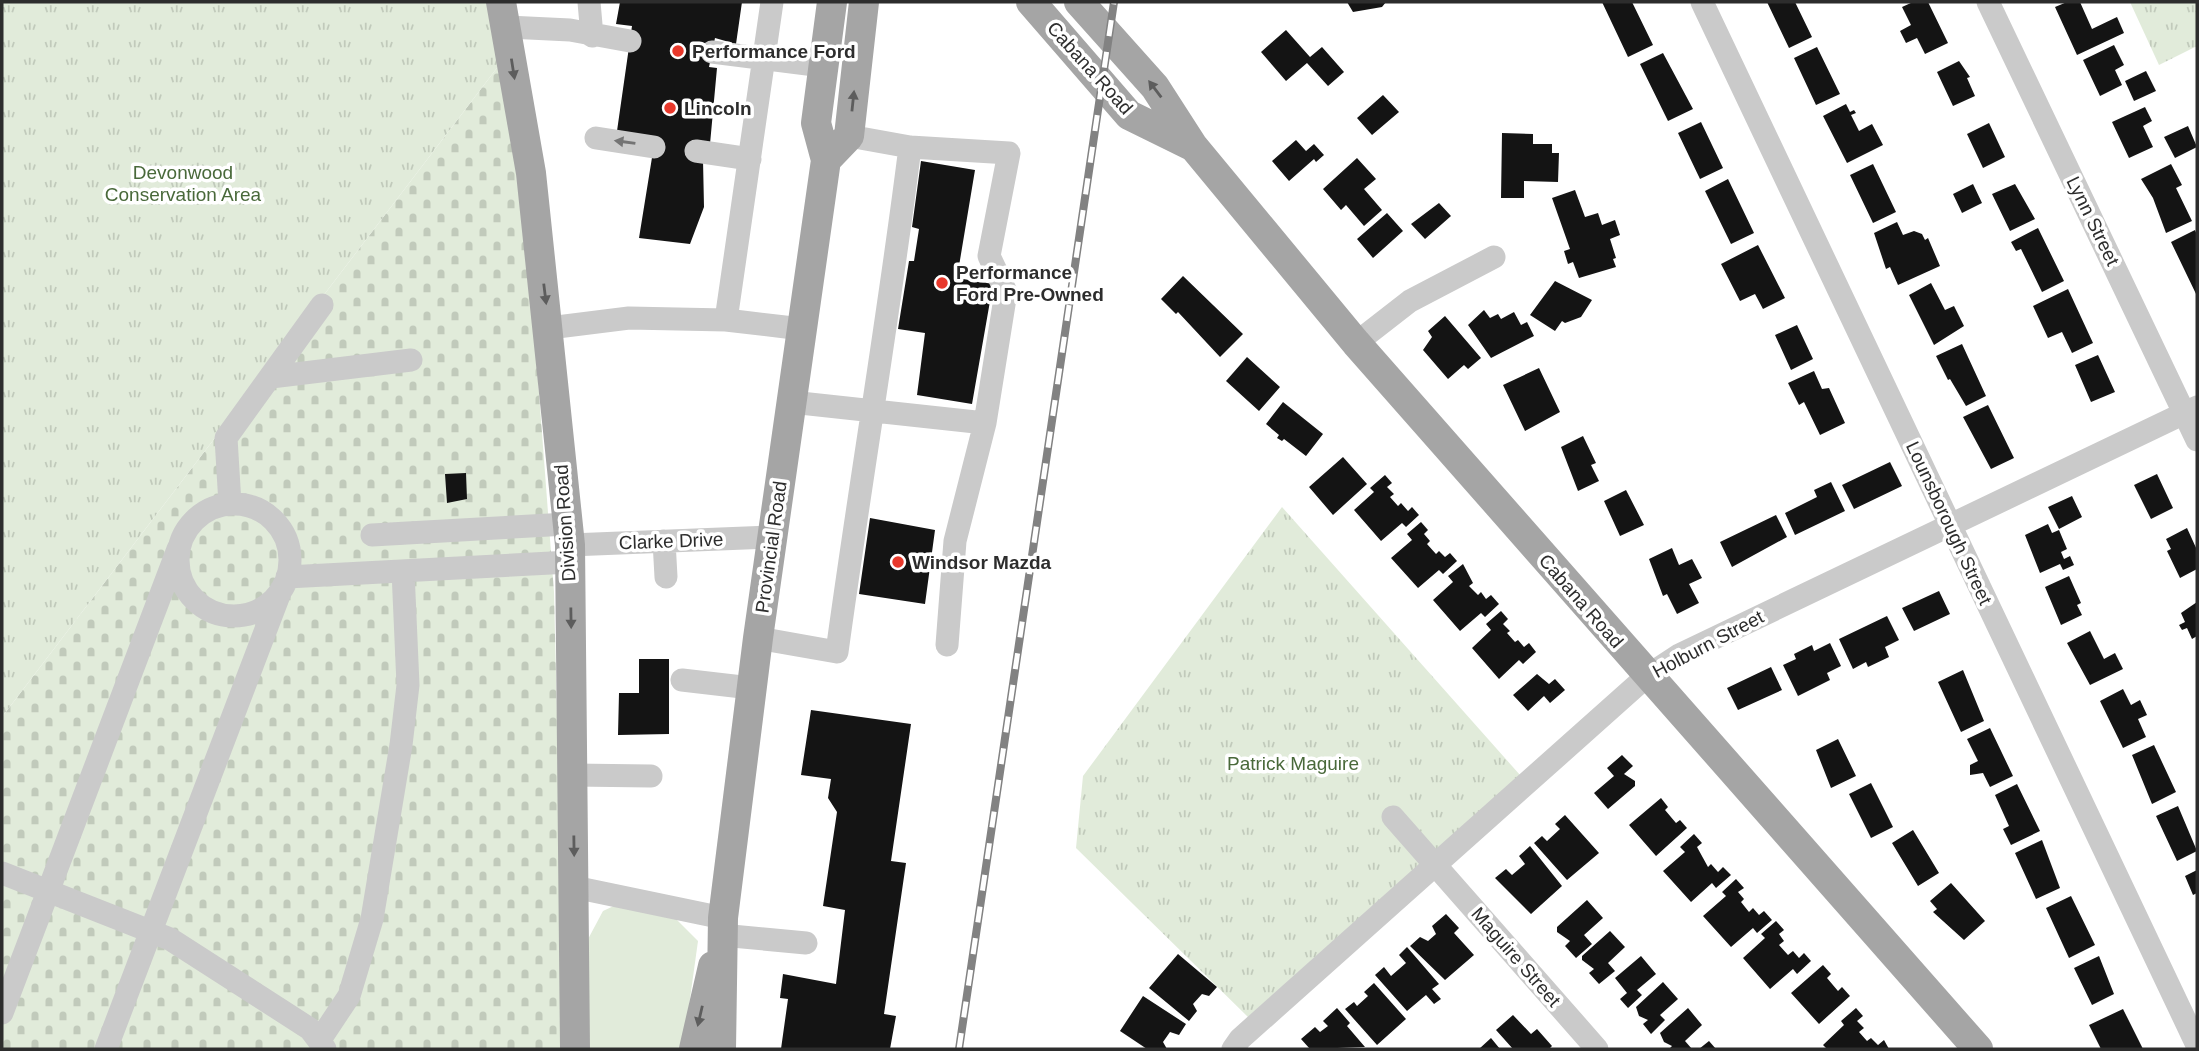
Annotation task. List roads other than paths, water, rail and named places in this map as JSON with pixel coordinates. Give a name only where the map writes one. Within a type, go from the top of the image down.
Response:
[{"type":"main road","name":"Provincial Road","points":[[694,1049],[722,927],[751,688],[826,160],[816,123],[832,2]]},
{"type":"main road","points":[[826,160],[849,136],[864,2]]},
{"type":"main road","name":"Cabana Road","points":[[1031,2],[1129,115],[1193,146]]},
{"type":"main road","name":"Cabana Road","points":[[1079,2],[1155,87],[1193,146],[1356,343],[1978,1049]]},
{"type":"main road","name":"Division Road","points":[[504,15],[531,173],[549,328],[569,544],[575,1049]]},
{"type":"main road","name":"Provincial Road","points":[[722,927],[722,1049]]},
{"type":"street","points":[[589,2],[592,36]]},
{"type":"street","points":[[726,320],[772,2]]},
{"type":"street","name":"Lounsborough Street","points":[[1702,2],[2197,1045]]},
{"type":"street","name":"Lynn Street","points":[[1988,2],[2191,410],[2197,440]]},
{"type":"street","points":[[504,15],[592,36],[630,41]]},
{"type":"street","points":[[712,52],[823,66]]},
{"type":"street","points":[[849,136],[910,146],[1009,153],[989,256],[1006,292],[985,423],[956,541],[947,645]]},
{"type":"street","points":[[596,138],[654,146]]},
{"type":"street","points":[[758,638],[837,652],[870,410],[886,340],[910,146]]},
{"type":"street","points":[[696,151],[750,159]]},
{"type":"street","points":[[1356,343],[1410,302],[1494,257]]},
{"type":"street","points":[[230,504],[226,438],[323,305]]},
{"type":"street","points":[[549,328],[629,318],[726,320],[802,329]]},
{"type":"street","points":[[271,377],[411,360]]},
{"type":"street","points":[[791,402],[985,423]]},
{"type":"street","name":"Holburn Street","points":[[1233,1049],[1240,1039],[1647,676],[1679,654],[2191,410]]},
{"type":"street","points":[[2,1013],[185,532],[196,518],[212,508],[230,504],[257,510],[280,527],[288,544],[290,563],[106,1049]]},
{"type":"street","points":[[372,535],[569,544]]},
{"type":"street","name":"Clarke Drive","points":[[569,544],[772,537]]},
{"type":"street","points":[[664,541],[666,578]]},
{"type":"street","points":[[178,549],[177,567],[183,585],[193,600],[208,611],[225,616],[244,616],[262,610],[284,583],[403,571],[569,544]]},
{"type":"street","points":[[2,873],[170,939],[310,1029],[322,1045],[349,996],[372,919],[408,685],[403,571]]},
{"type":"street","points":[[682,680],[751,688]]},
{"type":"street","points":[[573,775],[652,776]]},
{"type":"street","name":"Maguire Street","points":[[1393,817],[1597,1049]]},
{"type":"street","points":[[574,887],[722,927],[806,943]]},
{"type":"railway","points":[[959,1049],[1114,2]]},
{"type":"place","name":"Performance Ford","points":[[678,51]]},
{"type":"place","name":"Lincoln","points":[[670,108]]},
{"type":"place","name":"Performance Ford Pre-Owned","points":[[942,283]]},
{"type":"place","name":"Windsor Mazda","points":[[898,562]]},
{"type":"park label","name":"Devonwood Conservation Area","points":[[183,183]]},
{"type":"park label","name":"Patrick Maguire","points":[[1293,763]]}]
